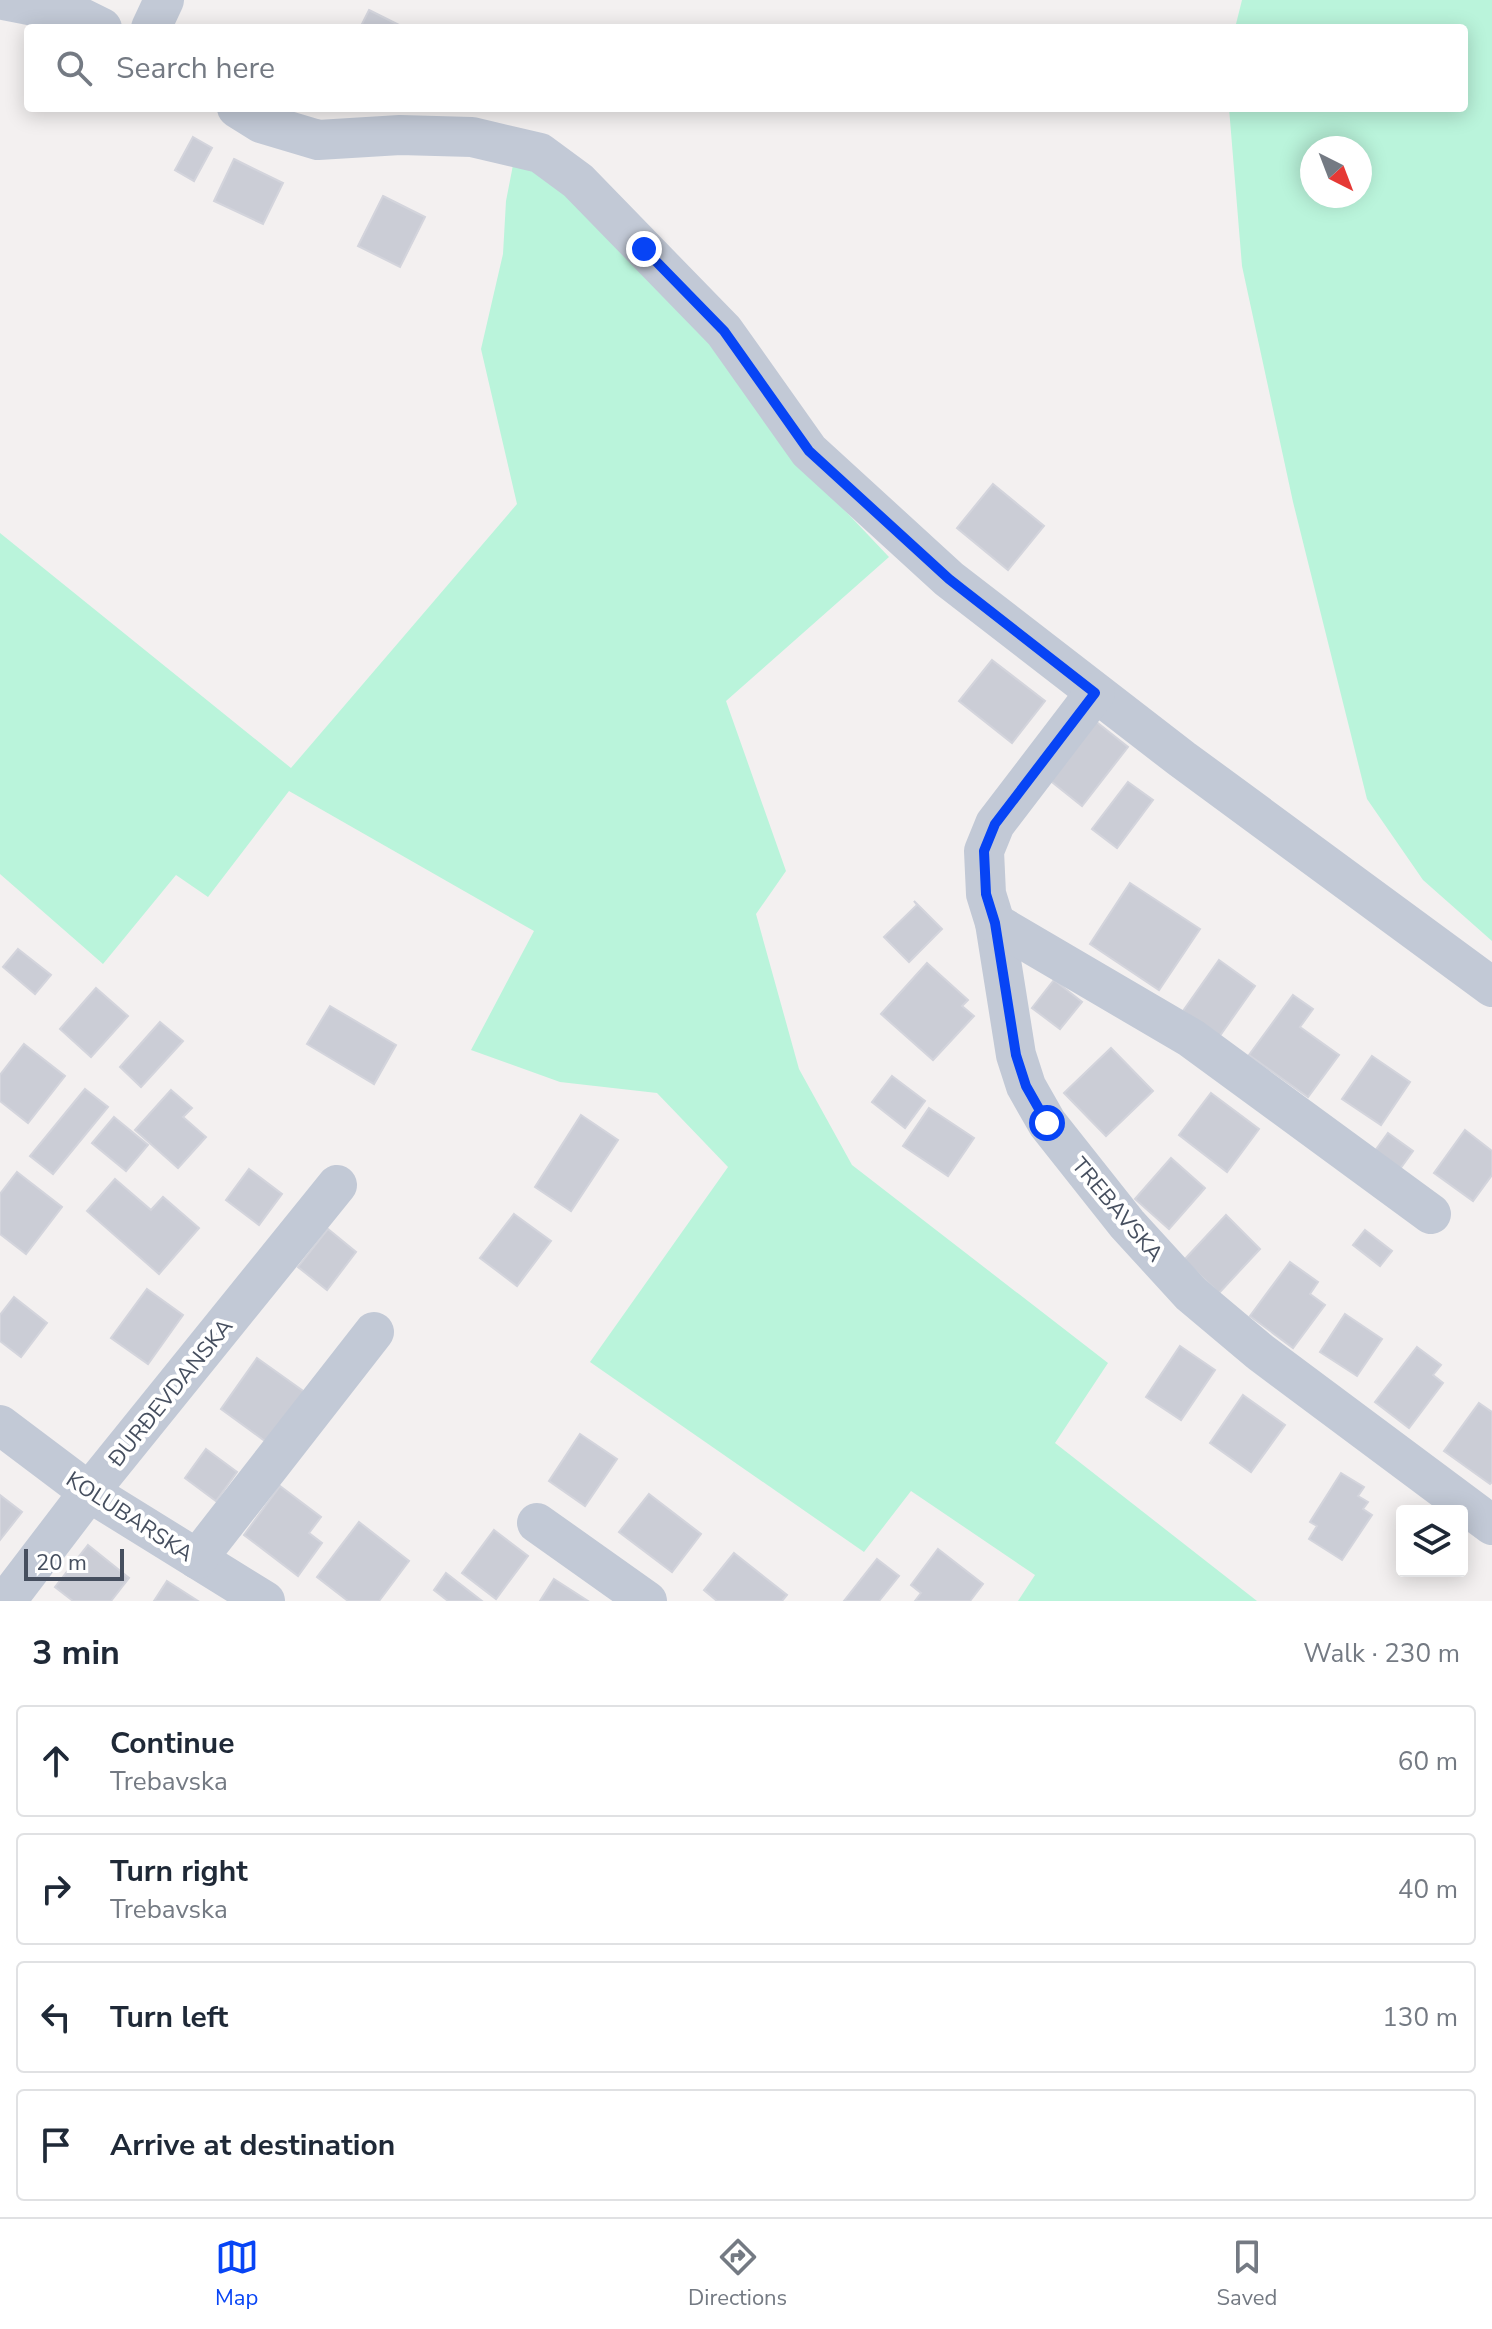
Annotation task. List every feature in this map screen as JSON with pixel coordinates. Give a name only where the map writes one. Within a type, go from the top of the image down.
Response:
[{"type":"street","points":[[3,0],[74,14],[94,24]]},
{"type":"street","points":[[153,24],[164,0]]},
{"type":"street","points":[[243,112],[261,123],[318,140],[400,135],[472,137],[540,153],[578,181],[724,331],[809,451],[949,579],[1095,693],[1492,987]]},
{"type":"street","name":"TREBAVSKA","points":[[1095,693],[995,824],[984,851],[986,894],[995,923],[1016,1055],[1026,1086],[1047,1123],[1127,1224],[1191,1294],[1260,1352],[1492,1525]]},
{"type":"street","points":[[995,923],[1191,1038],[1431,1214]]},
{"type":"street","name":"ĐURĐEVDANSKA","points":[[6,1601],[89,1492],[337,1185]]},
{"type":"street","points":[[197,1559],[374,1332]]},
{"type":"street","name":"KOLUBARSKA","points":[[0,1425],[89,1492],[265,1601]]},
{"type":"street","points":[[537,1523],[647,1601]]},
{"type":"green space","points":[[1242,0],[1492,0],[1492,941],[1423,880],[1367,799],[1293,502],[1242,266],[1229,112],[1468,112],[1468,24],[1236,24]]},
{"type":"green space","points":[[513,165],[536,172],[569,196],[711,338],[798,461],[889,557],[726,701],[786,871],[756,914],[799,1069],[852,1165],[1108,1363],[1055,1443],[1257,1601],[1018,1601],[1035,1575],[911,1491],[864,1552],[590,1362],[728,1167],[657,1093],[560,1082],[471,1050],[534,931],[289,791],[208,897],[176,875],[103,964],[0,874],[0,533],[291,768],[517,504],[481,349],[503,254],[506,201]]},
{"type":"building","points":[[369,10],[397,24],[362,24]]},
{"type":"building","points":[[193,137],[212,148],[194,181],[175,170]]},
{"type":"building","points":[[234,159],[283,183],[263,224],[214,201]]},
{"type":"building","points":[[383,196],[425,217],[400,267],[358,246]]},
{"type":"building","points":[[993,484],[1044,526],[1008,570],[957,528]]},
{"type":"building","points":[[992,660],[1045,701],[1012,743],[959,701]]},
{"type":"building","points":[[1094,720],[1128,747],[1082,806],[1047,778]]},
{"type":"building","points":[[1128,782],[1153,800],[1117,848],[1092,829]]},
{"type":"building","points":[[1130,883],[1200,929],[1159,990],[1090,944]]},
{"type":"building","points":[[914,901],[942,929],[909,962],[884,937],[917,905]]},
{"type":"building","points":[[18,949],[51,975],[35,994],[3,967]]},
{"type":"building","points":[[1219,960],[1255,986],[1219,1037],[1183,1011]]},
{"type":"building","points":[[927,963],[968,1000],[962,1006],[974,1016],[933,1060],[881,1014]]},
{"type":"building","points":[[1054,980],[1082,1002],[1060,1029],[1032,1008]]},
{"type":"building","points":[[96,988],[128,1016],[91,1057],[60,1029]]},
{"type":"building","points":[[1293,995],[1313,1009],[1300,1027],[1339,1055],[1308,1097],[1249,1055]]},
{"type":"building","points":[[330,1006],[396,1045],[374,1084],[307,1044]]},
{"type":"building","points":[[160,1022],[183,1041],[141,1087],[120,1067]]},
{"type":"building","points":[[24,1044],[65,1076],[28,1123],[0,1101],[0,1075]]},
{"type":"building","points":[[1111,1048],[1153,1091],[1106,1136],[1064,1093]]},
{"type":"building","points":[[1372,1056],[1410,1082],[1381,1125],[1342,1099]]},
{"type":"building","points":[[892,1076],[925,1101],[905,1128],[872,1102]]},
{"type":"building","points":[[85,1089],[108,1107],[53,1174],[30,1156]]},
{"type":"building","points":[[171,1090],[192,1108],[183,1117],[206,1137],[178,1168],[135,1130]]},
{"type":"building","points":[[1211,1093],[1259,1129],[1227,1172],[1179,1135]]},
{"type":"building","points":[[929,1108],[974,1138],[948,1176],[903,1146]]},
{"type":"building","points":[[581,1115],[618,1140],[571,1211],[535,1187]]},
{"type":"building","points":[[114,1117],[148,1145],[126,1171],[92,1143]]},
{"type":"building","points":[[1465,1130],[1492,1151],[1492,1175],[1473,1201],[1434,1173]]},
{"type":"building","points":[[1388,1133],[1413,1151],[1397,1173],[1372,1155]]},
{"type":"building","points":[[1171,1158],[1205,1188],[1169,1229],[1135,1199]]},
{"type":"building","points":[[249,1169],[282,1194],[259,1225],[226,1200]]},
{"type":"building","points":[[17,1172],[62,1207],[26,1254],[0,1234],[0,1194]]},
{"type":"building","points":[[115,1179],[151,1210],[163,1197],[199,1228],[159,1274],[87,1211]]},
{"type":"building","points":[[514,1214],[551,1241],[517,1286],[480,1258]]},
{"type":"building","points":[[1226,1215],[1260,1249],[1219,1293],[1184,1260]]},
{"type":"building","points":[[328,1229],[356,1252],[327,1290],[298,1267]]},
{"type":"building","points":[[1365,1230],[1392,1251],[1380,1266],[1353,1245]]},
{"type":"building","points":[[1290,1262],[1318,1282],[1310,1294],[1325,1305],[1293,1348],[1250,1316]]},
{"type":"building","points":[[147,1289],[183,1315],[148,1364],[111,1338]]},
{"type":"building","points":[[14,1297],[47,1323],[21,1357],[0,1341],[0,1315]]},
{"type":"building","points":[[1345,1314],[1382,1339],[1357,1376],[1320,1352]]},
{"type":"building","points":[[1180,1346],[1215,1370],[1181,1420],[1146,1397]]},
{"type":"building","points":[[1417,1347],[1441,1365],[1433,1375],[1443,1383],[1409,1428],[1375,1402]]},
{"type":"building","points":[[257,1358],[306,1393],[269,1444],[221,1409]]},
{"type":"building","points":[[1243,1395],[1285,1425],[1251,1472],[1210,1443]]},
{"type":"building","points":[[1479,1403],[1492,1412],[1490,1484],[1444,1451]]},
{"type":"building","points":[[580,1434],[617,1459],[585,1506],[549,1481]]},
{"type":"building","points":[[206,1449],[237,1472],[216,1501],[185,1478]]},
{"type":"building","points":[[1341,1473],[1364,1487],[1358,1496],[1368,1502],[1363,1509],[1372,1515],[1342,1560],[1309,1539],[1317,1526],[1310,1522]]},
{"type":"building","points":[[280,1486],[321,1517],[309,1533],[322,1543],[298,1576],[244,1535]]},
{"type":"building","points":[[649,1494],[701,1534],[672,1572],[619,1532]]},
{"type":"building","points":[[0,1495],[22,1512],[0,1540]]},
{"type":"building","points":[[359,1522],[409,1561],[379,1601],[348,1601],[317,1577]]},
{"type":"building","points":[[494,1530],[528,1556],[496,1599],[462,1573]]},
{"type":"building","points":[[88,1545],[129,1578],[111,1601],[73,1601],[55,1587]]},
{"type":"building","points":[[938,1549],[983,1584],[970,1601],[915,1601],[921,1593],[911,1585]]},
{"type":"building","points":[[734,1553],[787,1595],[782,1601],[717,1601],[704,1590]]},
{"type":"building","points":[[877,1559],[899,1576],[879,1601],[844,1601]]},
{"type":"building","points":[[446,1573],[482,1601],[448,1601],[434,1590]]},
{"type":"building","points":[[554,1579],[588,1601],[540,1601]]},
{"type":"building","points":[[167,1581],[198,1601],[154,1601]]},
{"type":"route","points":[[644,249],[724,331],[809,451],[949,579],[1095,693],[995,824],[984,851],[986,894],[995,923],[1016,1055],[1026,1086],[1047,1123]]}]
